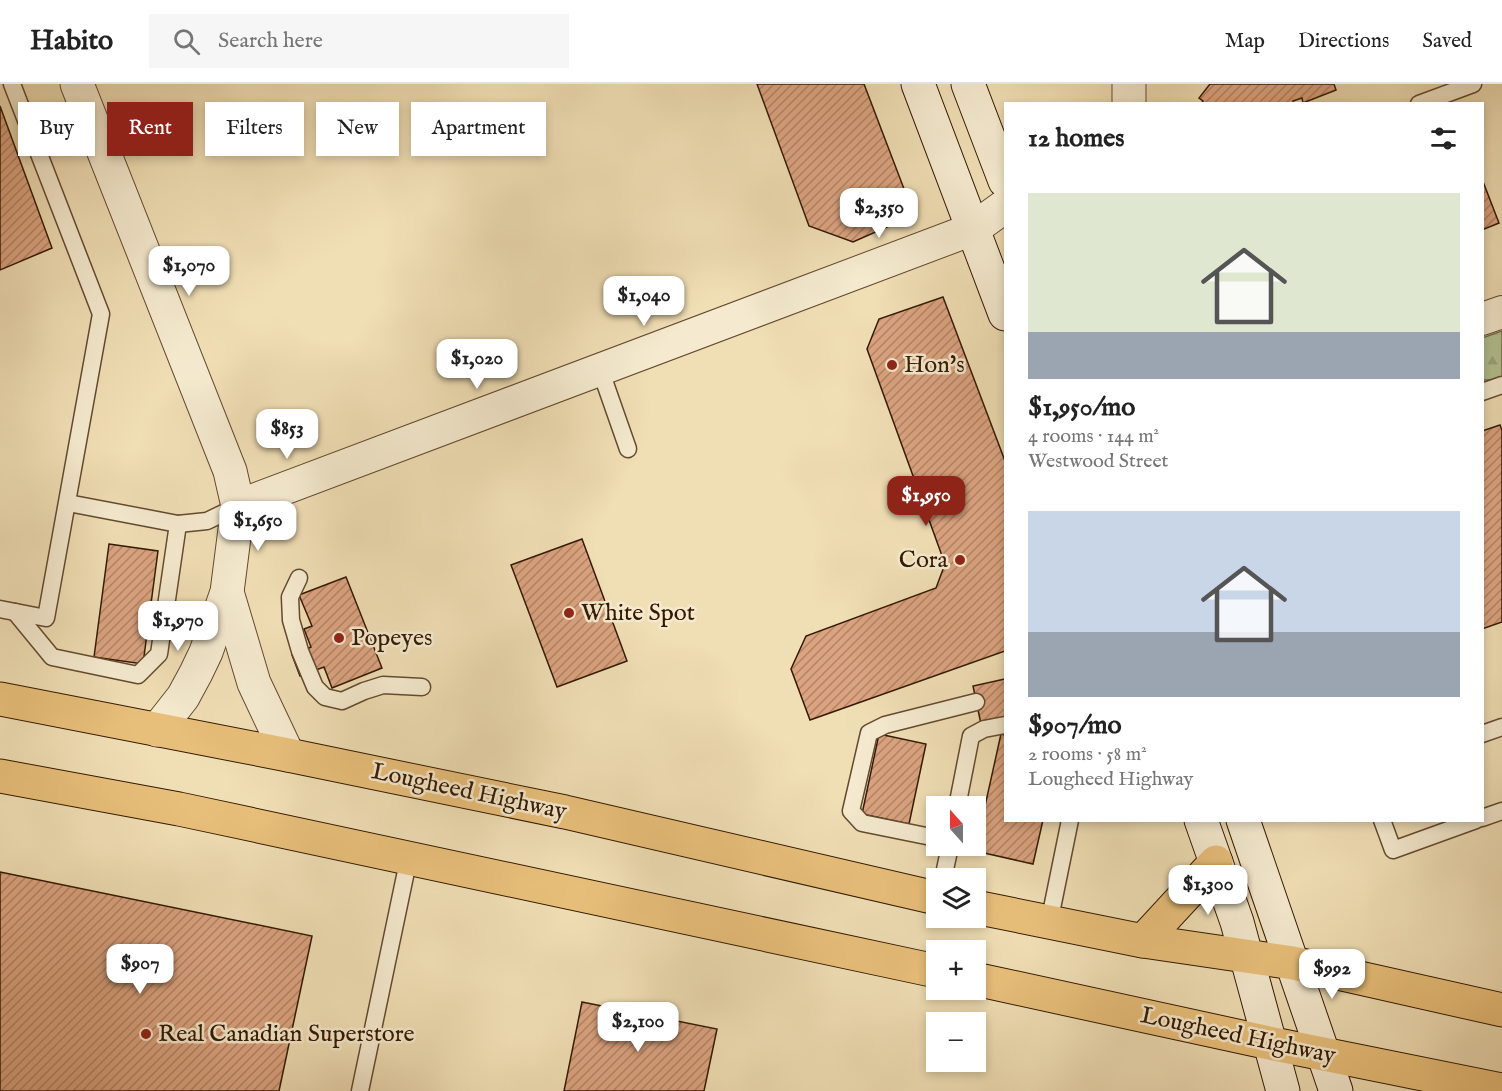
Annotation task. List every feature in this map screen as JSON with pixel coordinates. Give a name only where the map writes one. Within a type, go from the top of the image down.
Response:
[{"type":"main road","name":"Lougheed Highway","points":[[0,699],[288,754],[565,812],[926,896]]},
{"type":"main road","points":[[0,776],[178,809],[409,857],[926,969]]},
{"type":"main road","points":[[1143,941],[1216,862]]},
{"type":"main road","points":[[986,909],[1143,941],[1293,963],[1502,1010]]},
{"type":"main road","name":"Lougheed Highway","points":[[986,981],[1269,1043],[1502,1090]]},
{"type":"street","points":[[77,84],[230,471],[238,506],[227,592],[206,652],[183,697],[157,730]]},
{"type":"street","points":[[918,84],[1004,311]]},
{"type":"street","points":[[968,84],[1004,178]]},
{"type":"street","points":[[1129,84],[1130,102]]},
{"type":"street","points":[[973,230],[1004,207]]},
{"type":"street","points":[[238,506],[973,230],[1004,227]]},
{"type":"street","points":[[1484,318],[1502,312]]},
{"type":"street","points":[[227,592],[254,683],[288,754]]},
{"type":"street","points":[[1202,822],[1246,956],[1283,1091]]},
{"type":"street","points":[[1244,822],[1336,1091]]},
{"type":"lane","points":[[7,610],[46,618],[101,314],[12,84]]},
{"type":"lane","points":[[1424,102],[1473,84]]},
{"type":"lane","points":[[600,369],[628,449]]},
{"type":"lane","points":[[1484,391],[1502,385]]},
{"type":"lane","points":[[68,503],[178,524],[207,520],[238,506]]},
{"type":"lane","points":[[7,610],[51,657],[138,675],[159,654],[178,524]]},
{"type":"lane","points":[[298,578],[290,597],[291,620],[300,651],[315,687],[325,697],[342,701],[383,685],[422,687]]},
{"type":"lane","points":[[926,836],[862,823],[851,811],[869,733],[885,725],[976,702]]},
{"type":"lane","points":[[959,796],[971,736],[984,729],[1004,725]]},
{"type":"lane","points":[[1484,733],[1502,727]]},
{"type":"lane","points":[[1484,817],[1502,811]]},
{"type":"lane","points":[[1049,923],[1070,822]]},
{"type":"lane","points":[[1383,822],[1393,850],[1470,822]]},
{"type":"lane","points":[[360,1091],[409,857]]},
{"type":"green space","points":[[1502,331],[1502,380],[1484,380],[1484,337]]},
{"type":"building","points":[[757,84],[864,84],[914,215],[853,242],[809,226]]},
{"type":"building","points":[[1210,84],[1334,84],[1336,90],[1306,102],[1303,102],[1302,98],[1293,102],[1202,102],[1199,98]]},
{"type":"building","points":[[0,106],[52,248],[0,270]]},
{"type":"building","points":[[1484,184],[1499,223],[1484,229]]},
{"type":"building","points":[[943,297],[1004,458],[1004,651],[810,720],[791,669],[806,636],[936,588],[945,564],[867,349],[879,319]]},
{"type":"building","points":[[1500,425],[1502,430],[1502,622],[1484,628],[1484,430]]},
{"type":"building","name":"White Spot","points":[[582,539],[627,661],[557,687],[511,565]]},
{"type":"building","points":[[109,544],[158,551],[143,664],[94,657]]},
{"type":"building","name":"Popeyes","points":[[346,577],[382,668],[332,688],[324,667],[300,676],[292,655],[311,647],[304,629],[312,626],[299,595]]},
{"type":"building","points":[[1004,679],[1004,719],[981,724],[973,686]]},
{"type":"building","points":[[879,734],[926,744],[909,824],[862,814]]},
{"type":"building","points":[[1001,734],[1004,735],[1004,822],[1043,822],[1033,864],[986,853],[986,802]]},
{"type":"building","name":"Real Canadian Superstore","points":[[0,872],[312,936],[279,1091],[0,1091]]},
{"type":"building","points":[[582,1002],[717,1029],[704,1091],[564,1091]]},
{"type":"place","name":"Hon's","points":[[892,365]]},
{"type":"place","name":"Cora","points":[[960,560]]},
{"type":"place","name":"White Spot","points":[[569,613]]},
{"type":"place","name":"Popeyes","points":[[339,638]]},
{"type":"place","name":"Real Canadian Superstore","points":[[146,1034]]}]
